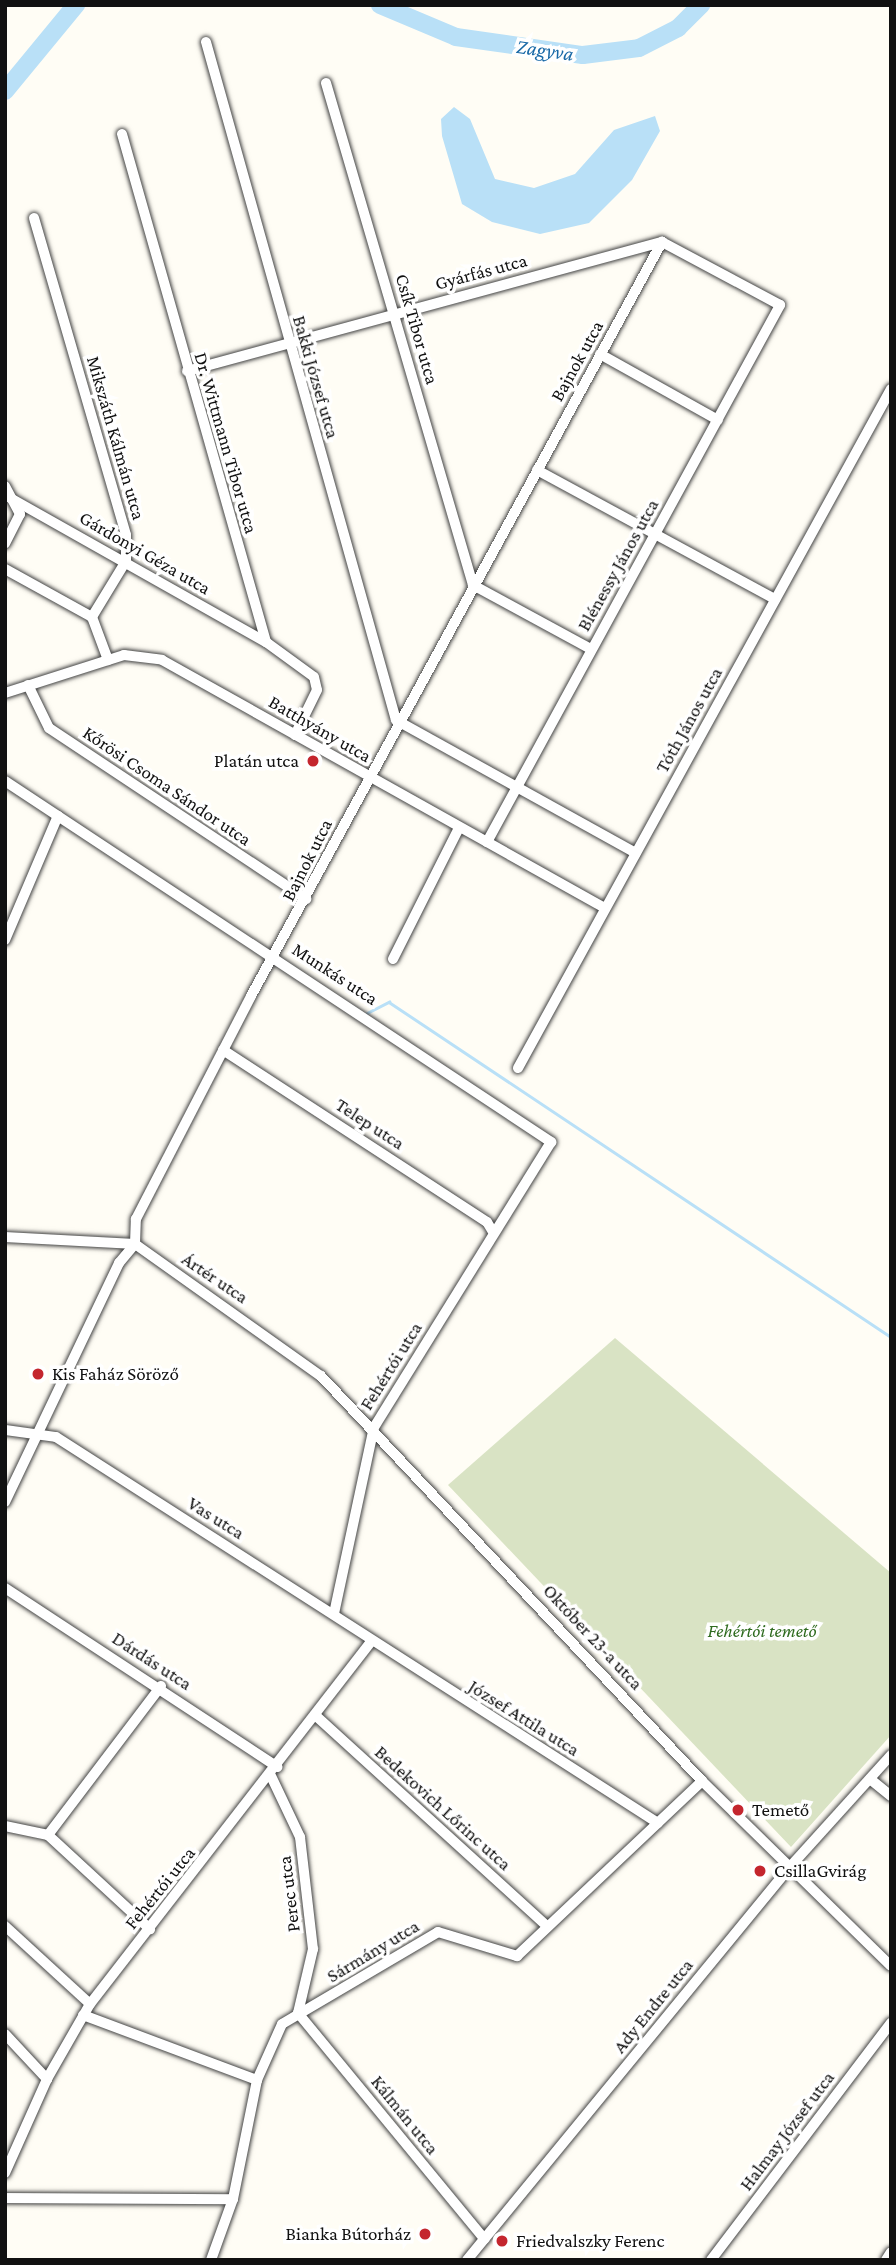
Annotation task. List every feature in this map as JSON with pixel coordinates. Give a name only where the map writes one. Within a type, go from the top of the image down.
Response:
[{"type":"street","name":"Bakki József utca","points":[[206,42],[288,343],[396,720]]},
{"type":"street","name":"Csík Tibor utca","points":[[326,83],[473,585]]},
{"type":"street","name":"Dr. Wittmann Tibor utca","points":[[122,134],[266,642]]},
{"type":"street","name":"Mikszáth Kálmán utca","points":[[34,218],[126,535],[126,561]]},
{"type":"street","name":"Gyárfás utca","points":[[187,371],[662,242]]},
{"type":"street","name":"Blénessy János utca","points":[[486,842],[780,305],[662,242]]},
{"type":"street","name":"Bajnok utca","points":[[5,1502],[119,1263],[135,1244],[136,1219],[223,1050],[306,900],[396,720],[662,242]]},
{"type":"street","points":[[600,354],[718,420]]},
{"type":"street","name":"Tóth János utca","points":[[518,1068],[603,907],[636,853],[891,390]]},
{"type":"street","points":[[537,470],[775,599]]},
{"type":"street","points":[[5,485],[20,514],[5,543]]},
{"type":"street","name":"Gárdonyi Géza utca","points":[[9,497],[266,642]]},
{"type":"street","points":[[92,617],[126,561]]},
{"type":"street","points":[[5,569],[92,617],[108,660]]},
{"type":"street","points":[[473,585],[591,649]]},
{"type":"street","points":[[266,642],[314,677],[317,690],[295,735]]},
{"type":"street","name":"Batthyány utca","points":[[5,693],[108,660],[143,654],[162,660],[603,907]]},
{"type":"street","name":"Kőrösi Csoma Sándor utca","points":[[28,685],[48,729],[306,900]]},
{"type":"street","points":[[396,720],[636,853]]},
{"type":"street","name":"Munkás utca","points":[[5,781],[547,1135],[551,1151],[493,1232]]},
{"type":"street","points":[[5,940],[58,816]]},
{"type":"street","points":[[393,959],[459,828]]},
{"type":"street","name":"Telep utca","points":[[223,1050],[493,1232]]},
{"type":"street","name":"Fehértói utca","points":[[334,1614],[374,1427],[493,1232]]},
{"type":"street","points":[[5,1237],[135,1244]]},
{"type":"street","name":"Ártér utca","points":[[135,1244],[321,1376],[374,1427]]},
{"type":"street","name":"Október 23-a utca","points":[[374,1427],[702,1781],[891,1966]]},
{"type":"street","name":"Vas utca","points":[[5,1430],[56,1437],[334,1614],[371,1642]]},
{"type":"street","name":"Dárdás utca","points":[[5,1588],[161,1686],[275,1771]]},
{"type":"street","name":"Fehértói utca","points":[[6,2166],[47,2079],[90,2004],[275,1771],[371,1642]]},
{"type":"street","name":"József Attila utca","points":[[371,1642],[658,1823]]},
{"type":"street","points":[[48,1835],[161,1686]]},
{"type":"street","name":"Bedekovich Lőrinc utca","points":[[315,1715],[547,1926]]},
{"type":"street","name":"Ady Endre utca","points":[[467,2260],[789,1867],[891,1755]]},
{"type":"street","name":"Perec utca","points":[[275,1771],[300,1837],[311,1924],[311,1976],[298,2013]]},
{"type":"street","points":[[870,1779],[891,1796]]},
{"type":"street","name":"Sármány utca","points":[[211,2260],[233,2199],[257,2080],[282,2024],[438,1931],[452,1931],[505,1957],[517,1955],[702,1781]]},
{"type":"street","points":[[5,1826],[48,1835],[150,1929]]},
{"type":"street","points":[[5,1926],[90,2004]]},
{"type":"street","name":"Kálmán utca","points":[[298,2013],[484,2239]]},
{"type":"street","points":[[83,2015],[257,2080]]},
{"type":"street","name":"Halmay József utca","points":[[711,2260],[891,2023]]},
{"type":"street","points":[[5,2034],[47,2079]]},
{"type":"street","points":[[5,2198],[233,2199]]},
{"type":"street","points":[[887,2260],[891,2252]]},
{"type":"green space","name":"Fehértói temető","points":[[615,1338],[891,1573],[891,1735],[791,1847],[448,1485]]},
{"type":"water","points":[[454,107],[470,119],[495,179],[534,188],[575,174],[614,130],[655,116],[660,131],[632,180],[589,223],[540,234],[492,222],[462,204],[442,136],[441,119]]},
{"type":"waterway","name":"Zagyva","points":[[5,91],[76,5]]},
{"type":"waterway","name":"Zagyva","points":[[380,5],[456,37],[583,55],[639,48],[678,28],[701,5]]},
{"type":"waterway","points":[[367,1013],[389,1002],[891,1337]]},
{"type":"place","name":"Platán utca","points":[[313,761]]},
{"type":"place","name":"Kis Faház Söröző","points":[[38,1374]]},
{"type":"place","name":"Temető","points":[[738,1810]]},
{"type":"place","name":"CsillaGvirág","points":[[760,1871]]},
{"type":"place","name":"Bianka Bútorház","points":[[425,2234]]},
{"type":"place","name":"Friedvalszky Ferenc","points":[[502,2241]]}]
